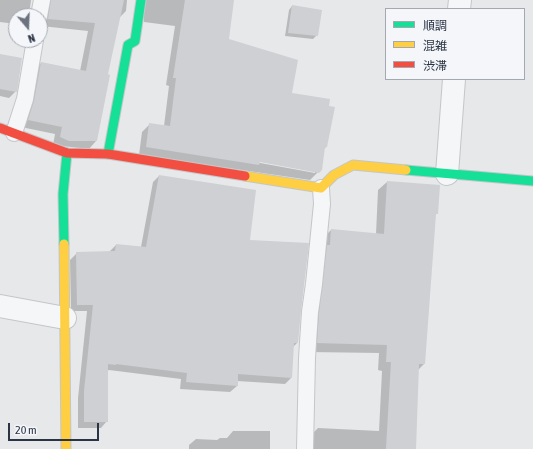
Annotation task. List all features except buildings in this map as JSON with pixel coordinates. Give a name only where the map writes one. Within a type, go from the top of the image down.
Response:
[{"type":"street","points":[[108,154],[128,45],[136,41],[141,0]]},
{"type":"street","points":[[447,174],[454,80]]},
{"type":"street","points":[[7,130],[67,153],[108,154],[321,188],[334,175],[353,165],[533,181]]},
{"type":"street","points":[[66,449],[64,194],[67,153]]},
{"type":"street","points":[[0,306],[65,318]]},
{"type":"lane","points":[[7,130],[25,99],[34,48]]},
{"type":"lane","points":[[305,449],[307,358],[310,312],[322,204],[321,188]]},
{"type":"traffic: fast","points":[[108,154],[128,45],[135,41],[141,0]]},
{"type":"traffic: fast","points":[[64,244],[63,194],[67,153]]},
{"type":"traffic: fast","points":[[406,170],[533,181]]},
{"type":"traffic: slow","points":[[245,176],[321,188],[334,175],[353,165],[406,170]]},
{"type":"traffic: slow","points":[[64,244],[66,449]]},
{"type":"traffic: jam","points":[[0,128],[67,153],[108,154],[245,176]]}]
